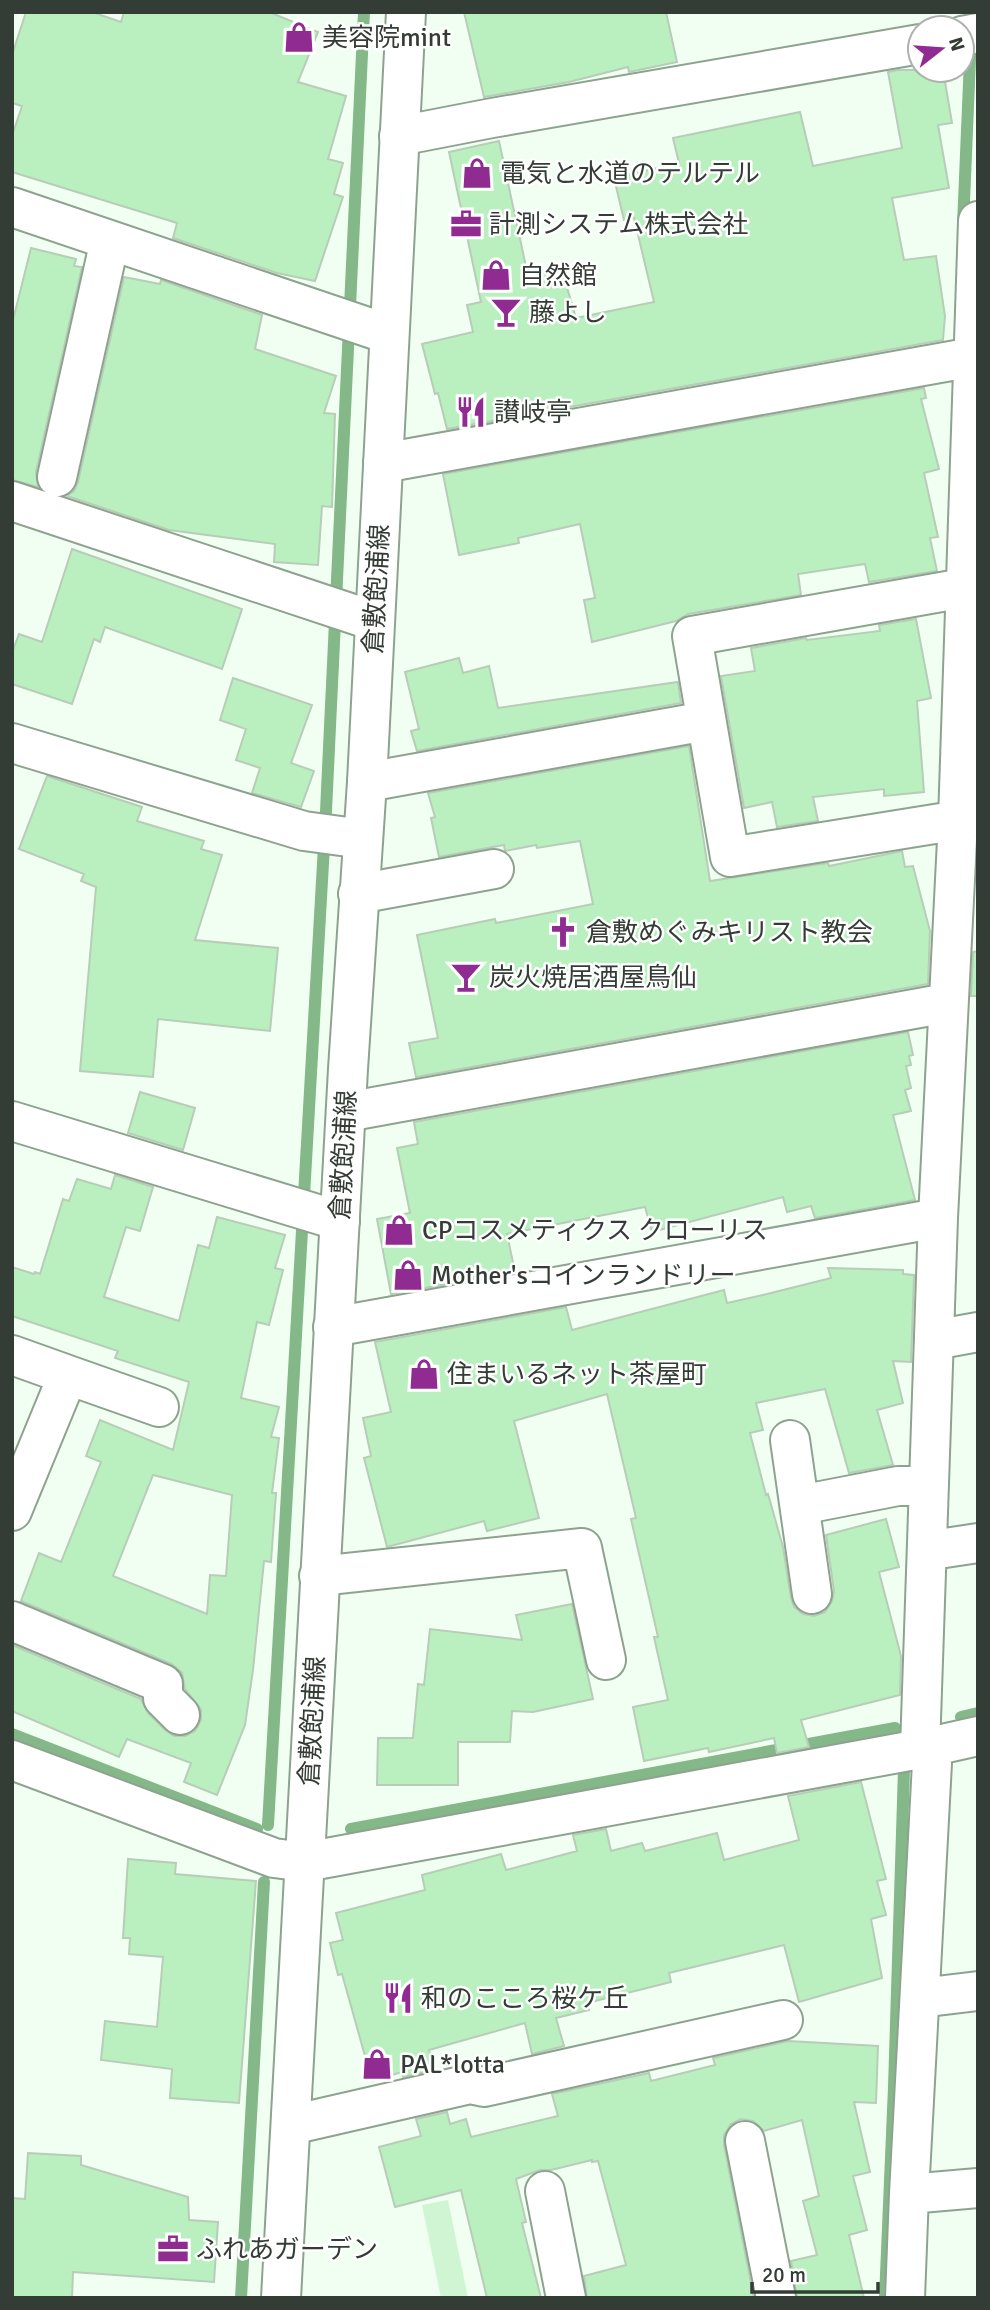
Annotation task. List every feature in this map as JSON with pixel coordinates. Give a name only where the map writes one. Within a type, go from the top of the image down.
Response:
[{"type":"street","name":"倉敷飽浦線","points":[[281,2298],[334,1327],[314,1213],[346,1112],[358,894],[336,835],[367,782],[347,612],[383,463],[361,324],[399,136],[406,12]]},
{"type":"street","points":[[399,136],[906,46]]},
{"type":"street","points":[[12,207],[361,324]]},
{"type":"street","points":[[905,2298],[932,1763],[920,1749],[927,1548],[916,1486],[934,1340],[926,1220],[961,1094],[946,995],[967,372],[978,221]]},
{"type":"street","points":[[57,477],[110,240]]},
{"type":"street","points":[[383,463],[967,372]]},
{"type":"street","points":[[12,501],[347,612]]},
{"type":"street","points":[[953,821],[730,857],[692,636],[960,582]]},
{"type":"street","points":[[367,782],[706,720]]},
{"type":"street","points":[[12,743],[336,835]]},
{"type":"street","points":[[358,894],[494,869]]},
{"type":"street","points":[[346,1112],[946,995]]},
{"type":"street","points":[[12,1121],[314,1213]]},
{"type":"street","points":[[334,1327],[926,1220]]},
{"type":"street","points":[[934,1340],[978,1332]]},
{"type":"street","points":[[12,1355],[159,1406]]},
{"type":"street","points":[[12,1511],[68,1375]]},
{"type":"street","points":[[790,1440],[811,1594]]},
{"type":"street","points":[[800,1505],[916,1486]]},
{"type":"street","points":[[927,1548],[978,1543]]},
{"type":"street","points":[[319,1576],[582,1548],[606,1660]]},
{"type":"street","points":[[12,1621],[173,1685]]},
{"type":"street","points":[[12,1760],[274,1858],[305,1862],[920,1749],[978,1736]]},
{"type":"street","points":[[920,1998],[978,1992]]},
{"type":"street","points":[[291,2124],[470,2084],[484,2087],[783,2020]]},
{"type":"street","points":[[745,2140],[776,2298]]},
{"type":"street","points":[[909,2194],[978,2188]]},
{"type":"street","points":[[545,2191],[566,2298]]},
{"type":"green space","points":[[448,2200],[468,2298],[441,2298],[422,2205]]},
{"type":"building","points":[[26,12],[92,12],[121,22],[124,12],[269,12],[318,32],[298,82],[346,96],[328,159],[343,163],[334,194],[343,197],[315,281],[277,273],[173,238],[177,223],[12,172],[12,136],[22,106],[12,103],[12,55]]},
{"type":"building","points":[[464,12],[666,12],[677,62],[629,72],[628,67],[569,82],[484,97]]},
{"type":"building","points":[[906,70],[906,84],[945,84],[952,123],[938,125],[949,188],[892,198],[904,260],[936,256],[945,316],[943,340],[447,429],[422,344],[473,332],[467,305],[481,302],[449,152],[499,141],[528,276],[561,267],[576,318],[654,302],[634,218],[624,220],[614,178],[679,163],[673,138],[800,112],[813,166],[902,148],[888,72]]},
{"type":"building","points":[[31,248],[76,259],[74,266],[82,267],[36,472],[38,487],[12,480],[12,324]]},
{"type":"building","points":[[124,277],[160,284],[161,280],[262,315],[255,349],[336,376],[324,413],[335,414],[332,507],[322,506],[318,565],[274,562],[275,544],[169,530],[67,496],[74,491],[78,482]]},
{"type":"building","points":[[924,388],[926,398],[921,399],[939,469],[924,473],[938,537],[930,538],[937,571],[869,582],[865,564],[798,574],[801,595],[688,614],[676,621],[592,642],[584,600],[595,598],[580,524],[518,538],[519,543],[459,555],[443,474]]},
{"type":"building","points":[[72,549],[242,609],[222,669],[105,627],[100,642],[94,639],[72,704],[12,684],[12,653],[19,634],[42,642]]},
{"type":"building","points":[[916,619],[931,698],[917,701],[924,792],[884,796],[884,789],[813,797],[818,821],[777,827],[772,802],[744,808],[721,676],[755,671],[751,648],[806,638],[880,631],[879,625]]},
{"type":"building","points":[[459,658],[463,673],[489,666],[498,708],[678,682],[681,703],[417,751],[411,731],[419,729],[405,672]]},
{"type":"building","points":[[233,678],[312,705],[291,763],[314,771],[301,807],[252,793],[260,768],[236,760],[246,729],[220,720]]},
{"type":"building","points":[[689,746],[710,881],[828,863],[829,866],[902,851],[905,867],[913,866],[930,931],[928,984],[416,1077],[409,1043],[438,1038],[417,935],[495,919],[496,923],[593,904],[580,841],[505,851],[504,845],[439,857],[431,818],[435,817],[428,793]]},
{"type":"building","points":[[47,776],[142,807],[137,821],[204,841],[201,849],[222,855],[195,940],[278,948],[270,1031],[158,1019],[153,1077],[80,1071],[96,887],[81,881],[84,874],[19,849]]},
{"type":"building","points":[[978,951],[978,996],[971,996],[973,952]]},
{"type":"building","points":[[908,1032],[913,1055],[909,1056],[911,1065],[906,1066],[911,1088],[905,1090],[911,1111],[893,1115],[915,1200],[815,1218],[811,1206],[787,1212],[783,1197],[652,1232],[645,1207],[507,1234],[515,1272],[391,1294],[377,1219],[410,1213],[397,1148],[418,1144],[414,1122]]},
{"type":"building","points":[[140,1092],[195,1108],[183,1150],[128,1133]]},
{"type":"building","points":[[115,1175],[153,1187],[140,1231],[126,1227],[104,1297],[179,1321],[198,1245],[209,1248],[217,1217],[285,1235],[275,1268],[283,1270],[269,1325],[257,1322],[241,1398],[279,1407],[271,1437],[279,1438],[272,1493],[276,1493],[271,1562],[264,1561],[245,1725],[217,1795],[184,1782],[191,1763],[127,1739],[119,1757],[12,1711],[12,1645],[141,1699],[148,1713],[174,1736],[185,1736],[195,1731],[201,1720],[201,1709],[185,1689],[182,1673],[172,1664],[21,1601],[39,1553],[61,1562],[101,1462],[86,1456],[100,1420],[173,1450],[189,1382],[115,1358],[118,1351],[12,1316],[12,1267],[40,1274],[63,1199],[69,1201],[77,1179],[111,1189]],"holes":[[[153,1475],[232,1495],[226,1576],[210,1575],[207,1614],[113,1576]]]},
{"type":"building","points":[[828,1268],[903,1270],[903,1274],[914,1275],[911,1362],[893,1361],[903,1403],[877,1410],[893,1465],[849,1473],[825,1389],[756,1403],[763,1430],[750,1433],[783,1547],[791,1598],[794,1607],[803,1614],[814,1616],[825,1612],[832,1601],[834,1591],[826,1535],[886,1519],[899,1567],[879,1572],[901,1656],[900,1695],[801,1720],[809,1747],[777,1753],[774,1738],[709,1752],[708,1748],[644,1761],[633,1707],[668,1700],[654,1637],[658,1637],[631,1519],[636,1518],[607,1394],[514,1421],[539,1518],[487,1531],[484,1521],[387,1547],[364,1458],[371,1456],[363,1418],[391,1412],[375,1342],[566,1307],[572,1330],[724,1290],[727,1303],[767,1294],[831,1278]]},
{"type":"building","points":[[572,1604],[593,1699],[533,1712],[512,1711],[510,1742],[458,1742],[458,1785],[377,1785],[378,1738],[413,1738],[418,1684],[424,1685],[430,1629],[522,1640],[516,1615]]},
{"type":"building","points":[[861,1782],[886,1879],[877,1881],[886,1915],[871,1919],[882,1978],[799,2002],[784,1945],[669,1973],[671,1982],[587,2003],[589,2010],[556,2018],[564,2046],[532,2054],[525,2023],[429,2050],[435,2070],[403,2077],[402,2072],[372,2081],[342,1974],[338,1975],[330,1943],[343,1940],[336,1913],[425,1890],[422,1875],[501,1854],[506,1870],[577,1851],[573,1835],[606,1829],[611,1851],[642,1843],[645,1851],[717,1833],[724,1860],[799,1840],[788,1796]]},
{"type":"building","points":[[128,1859],[176,1863],[175,1874],[256,1881],[239,2103],[170,2098],[172,2069],[101,2060],[105,2021],[157,2027],[163,1957],[129,1954],[130,1938],[123,1938]]},
{"type":"building","points":[[788,2041],[878,2046],[876,2103],[854,2102],[870,2172],[853,2176],[867,2230],[849,2235],[864,2298],[797,2298],[791,2261],[817,2255],[803,2201],[819,2196],[802,2120],[764,2131],[753,2121],[741,2119],[731,2124],[724,2135],[754,2298],[587,2298],[584,2276],[626,2265],[598,2161],[540,2170],[516,2179],[526,2222],[522,2223],[541,2298],[487,2298],[461,2190],[395,2207],[379,2147],[421,2136],[416,2119],[447,2112],[450,2124],[466,2119],[471,2137],[558,2116],[552,2094],[649,2073],[651,2081],[715,2065],[713,2058]]},
{"type":"building","points":[[28,2153],[81,2156],[81,2165],[188,2197],[189,2220],[218,2222],[214,2282],[73,2272],[72,2298],[12,2298],[12,2198],[25,2199]]},
{"type":"waterway","points":[[268,1825],[326,811],[364,12]]},
{"type":"waterway","points":[[963,225],[972,12]]},
{"type":"waterway","points":[[961,1717],[978,1713]]},
{"type":"waterway","points":[[351,1829],[895,1728]]},
{"type":"waterway","points":[[12,1734],[257,1829]]},
{"type":"waterway","points":[[885,2298],[904,1769]]},
{"type":"waterway","points":[[241,2298],[264,1882]]},
{"type":"place","name":"美容院mint","points":[[299,37]]},
{"type":"place","name":"電気と水道のテルテル","points":[[477,173]]},
{"type":"place","name":"計測システム株式会社","points":[[466,224]]},
{"type":"place","name":"自然館","points":[[496,275]]},
{"type":"place","name":"藤よし","points":[[506,312]]},
{"type":"place","name":"讃岐亭","points":[[471,412]]},
{"type":"place","name":"倉敷めぐみキリスト教会","points":[[563,932]]},
{"type":"place","name":"炭火焼居酒屋鳥仙","points":[[466,977]]},
{"type":"place","name":"CPコスメティクス クローリス","points":[[399,1230]]},
{"type":"place","name":"Mother'sコインランドリー","points":[[408,1275]]},
{"type":"place","name":"住まいるネット茶屋町","points":[[424,1374]]},
{"type":"place","name":"和のこころ桜ケ丘","points":[[398,1998]]},
{"type":"place","name":"PAL*lotta","points":[[377,2064]]},
{"type":"place","name":"ふれあガーデン","points":[[173,2249]]}]
